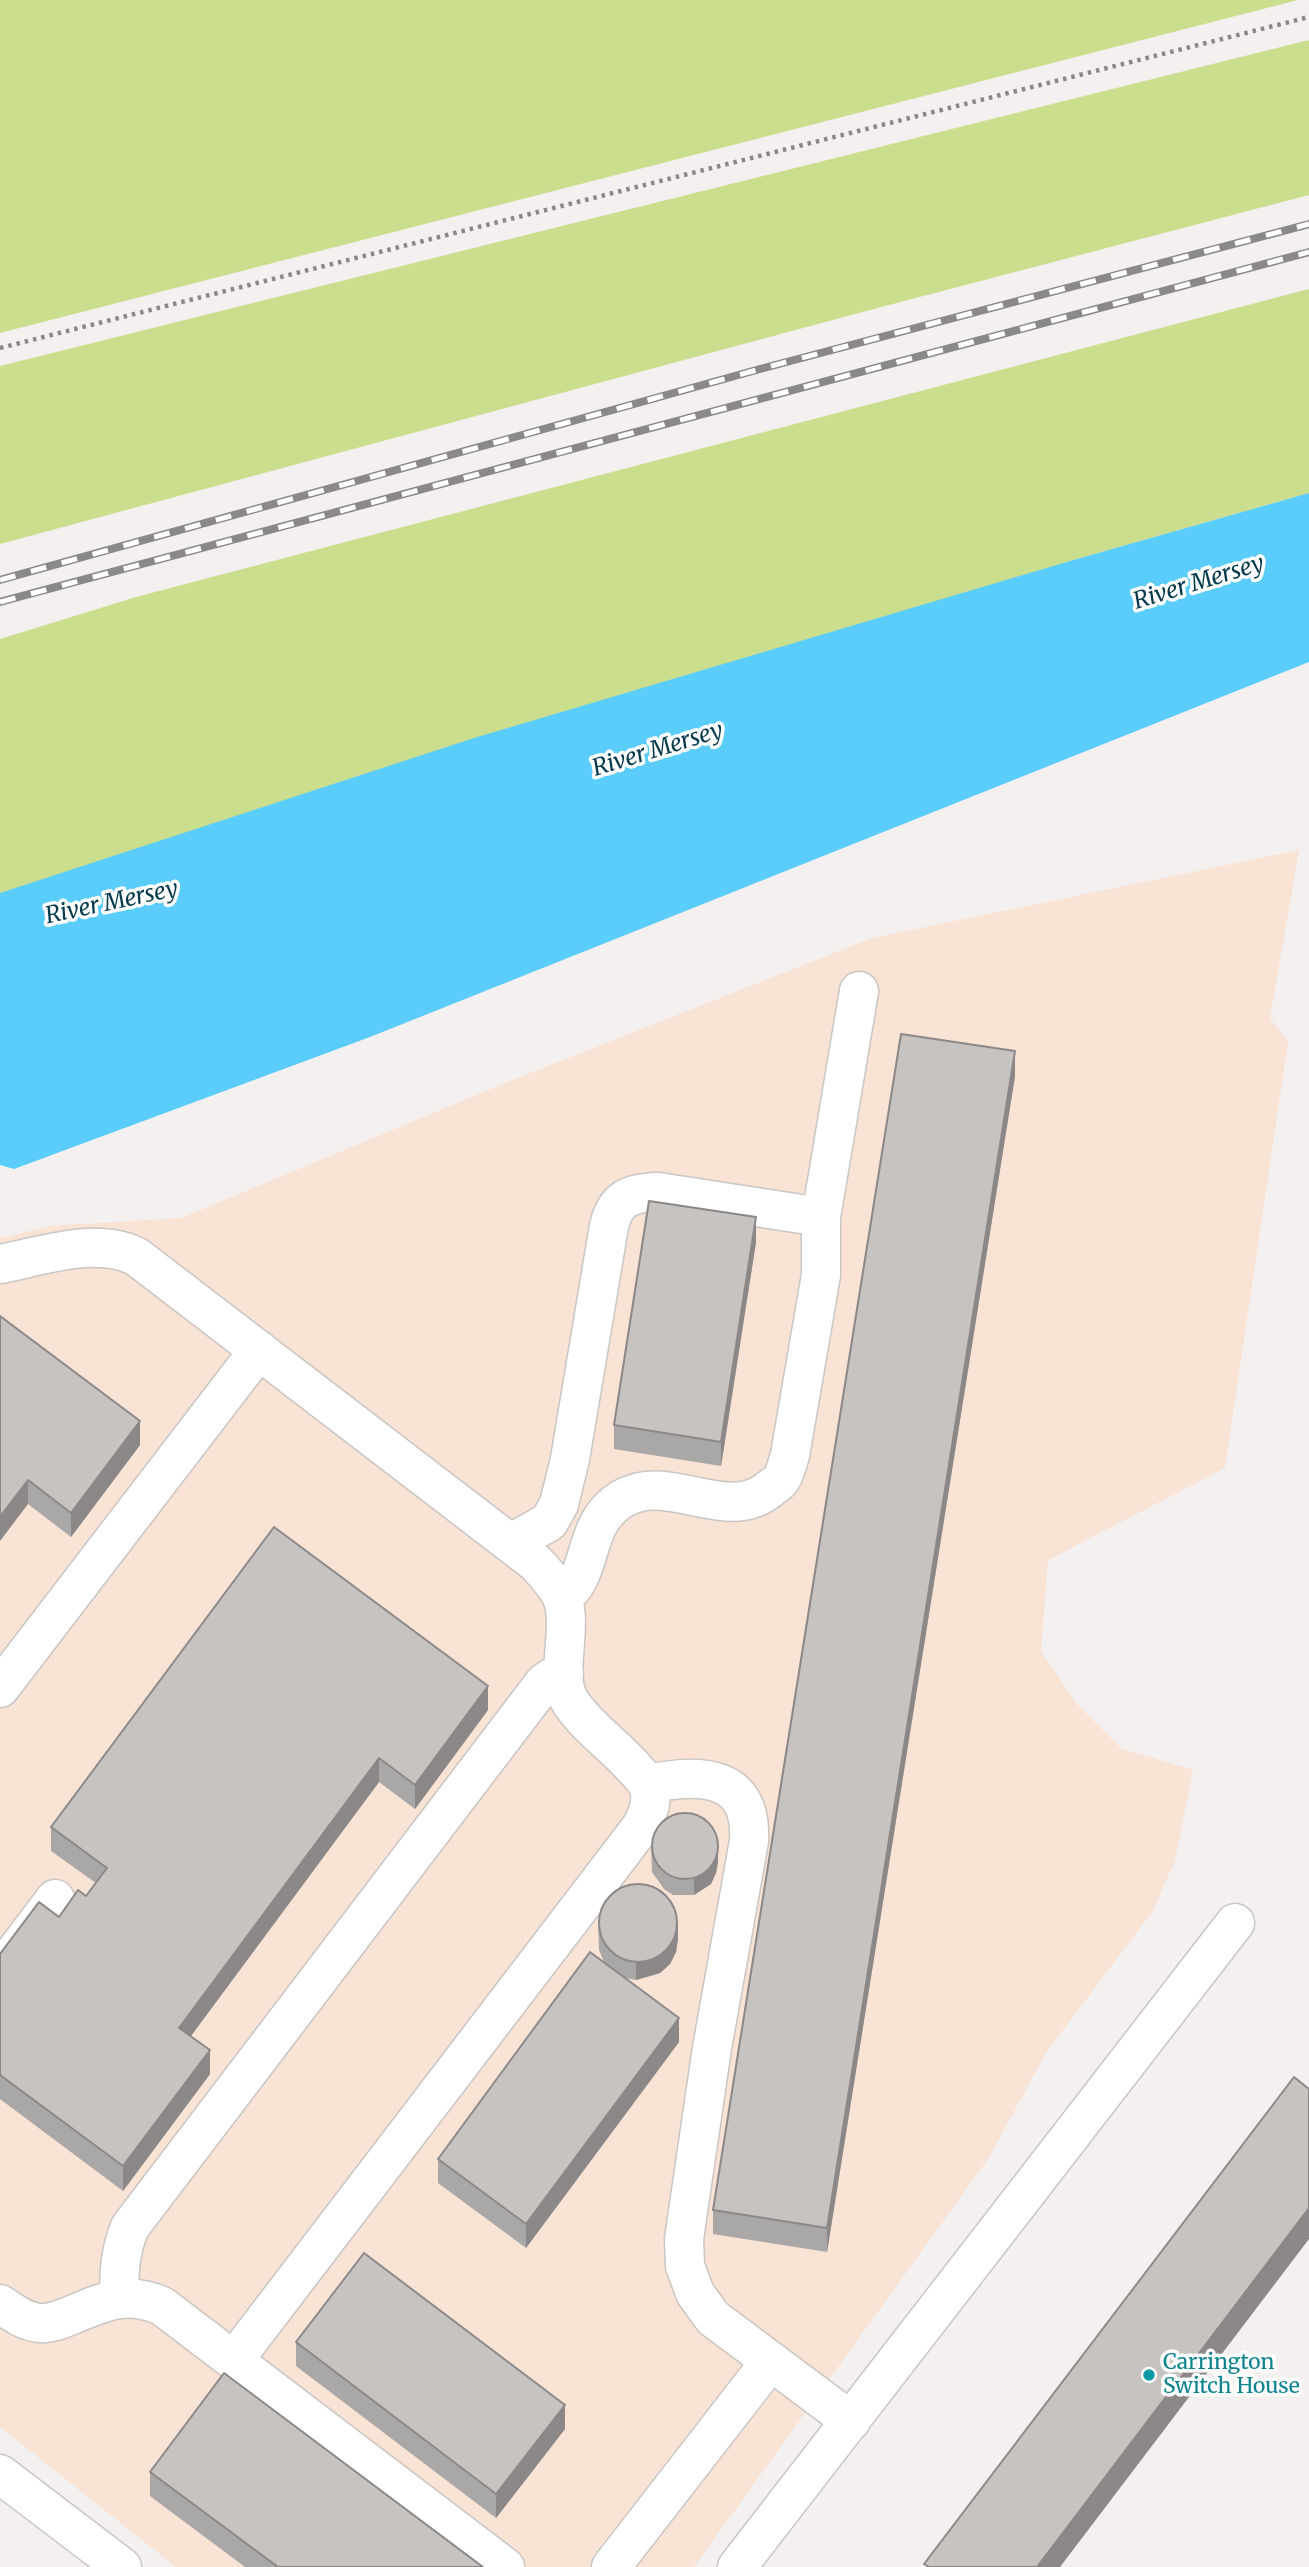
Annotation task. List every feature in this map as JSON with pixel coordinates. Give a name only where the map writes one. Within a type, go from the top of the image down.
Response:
[{"type":"lane","points":[[562,1598],[580,1579],[593,1531],[605,1514],[623,1498],[640,1492],[662,1491],[720,1502],[744,1502],[764,1495],[782,1478],[790,1455],[821,1275],[821,1217],[859,991]]},
{"type":"lane","points":[[511,1544],[549,1522],[559,1504],[570,1459],[609,1226],[612,1212],[623,1199],[640,1192],[658,1192],[821,1217]]},
{"type":"lane","points":[[0,1264],[104,1247],[123,1250],[136,1257],[536,1563],[552,1581],[562,1598],[566,1621],[564,1673],[569,1700],[586,1723],[616,1747],[648,1784],[649,1812],[641,1827],[234,2360]]},
{"type":"lane","points":[[0,1688],[259,1350]]},
{"type":"lane","points":[[119,2298],[120,2261],[130,2227],[544,1683],[564,1673]]},
{"type":"lane","points":[[648,1784],[685,1778],[707,1779],[725,1786],[743,1800],[750,1821],[749,1842],[712,2049],[684,2239],[685,2266],[695,2293],[713,2318],[851,2421]]},
{"type":"lane","points":[[0,1972],[55,1899]]},
{"type":"lane","points":[[737,2567],[1235,1923]]},
{"type":"lane","points":[[0,2304],[16,2315],[38,2323],[61,2319],[119,2298],[141,2299],[162,2306],[505,2567]]},
{"type":"lane","points":[[611,2567],[770,2362]]},
{"type":"lane","points":[[0,2474],[82,2555],[122,2567]]},
{"type":"path","points":[[0,348],[1309,17]]},
{"type":"shaded area","points":[[1299,850],[1270,1018],[1288,1042],[1225,1468],[1048,1560],[1041,1651],[1077,1704],[1122,1749],[1193,1770],[1175,1860],[1153,1911],[1047,2051],[988,2159],[694,2567],[176,2567],[0,2427],[0,1238],[50,1226],[181,1218],[505,1083],[872,938]]},
{"type":"green space","points":[[0,0],[1298,0],[0,333]]},
{"type":"green space","points":[[1309,40],[1309,195],[0,544],[0,366]]},
{"type":"green space","points":[[1309,289],[1309,493],[1070,561],[0,897],[0,639],[136,597]]},
{"type":"water","name":"River Mersey","points":[[1309,493],[1309,662],[370,1037],[14,1169],[0,1165],[0,893],[474,738]]},
{"type":"building","points":[[901,1034],[1015,1051],[827,2228],[713,2210]]},
{"type":"building","points":[[649,1201],[756,1217],[721,1442],[614,1425]]},
{"type":"building","points":[[0,1316],[140,1421],[71,1513],[28,1480],[0,1517]]},
{"type":"building","points":[[274,1527],[488,1686],[415,1785],[379,1758],[179,2028],[210,2050],[123,2166],[0,2075],[0,1954],[39,1902],[59,1917],[78,1890],[86,1896],[107,1868],[51,1827]]},
{"type":"building","points":[[685,1813],[698,1816],[708,1823],[715,1833],[718,1846],[715,1859],[708,1869],[698,1876],[685,1879],[672,1876],[662,1869],[655,1859],[652,1846],[655,1833],[662,1823],[672,1816]]},
{"type":"building","points":[[630,1884],[646,1884],[660,1890],[671,1901],[677,1915],[677,1931],[671,1945],[660,1956],[646,1962],[630,1962],[616,1956],[605,1945],[599,1931],[599,1915],[605,1901],[616,1890]]},
{"type":"building","points":[[590,1952],[679,2018],[526,2224],[438,2159]]},
{"type":"building","name":"Carrington Switch House","points":[[1294,2077],[1309,2089],[1309,2208],[1037,2567],[929,2567],[924,2564]]},
{"type":"building","points":[[364,2253],[565,2405],[496,2494],[296,2342]]},
{"type":"building","points":[[224,2373],[483,2567],[278,2567],[150,2472]]},
{"type":"railway","points":[[0,580],[760,369],[1309,224]]},
{"type":"railway","points":[[0,602],[1309,252]]},
{"type":"place","name":"Carrington Switch House","points":[[1149,2375]]}]
